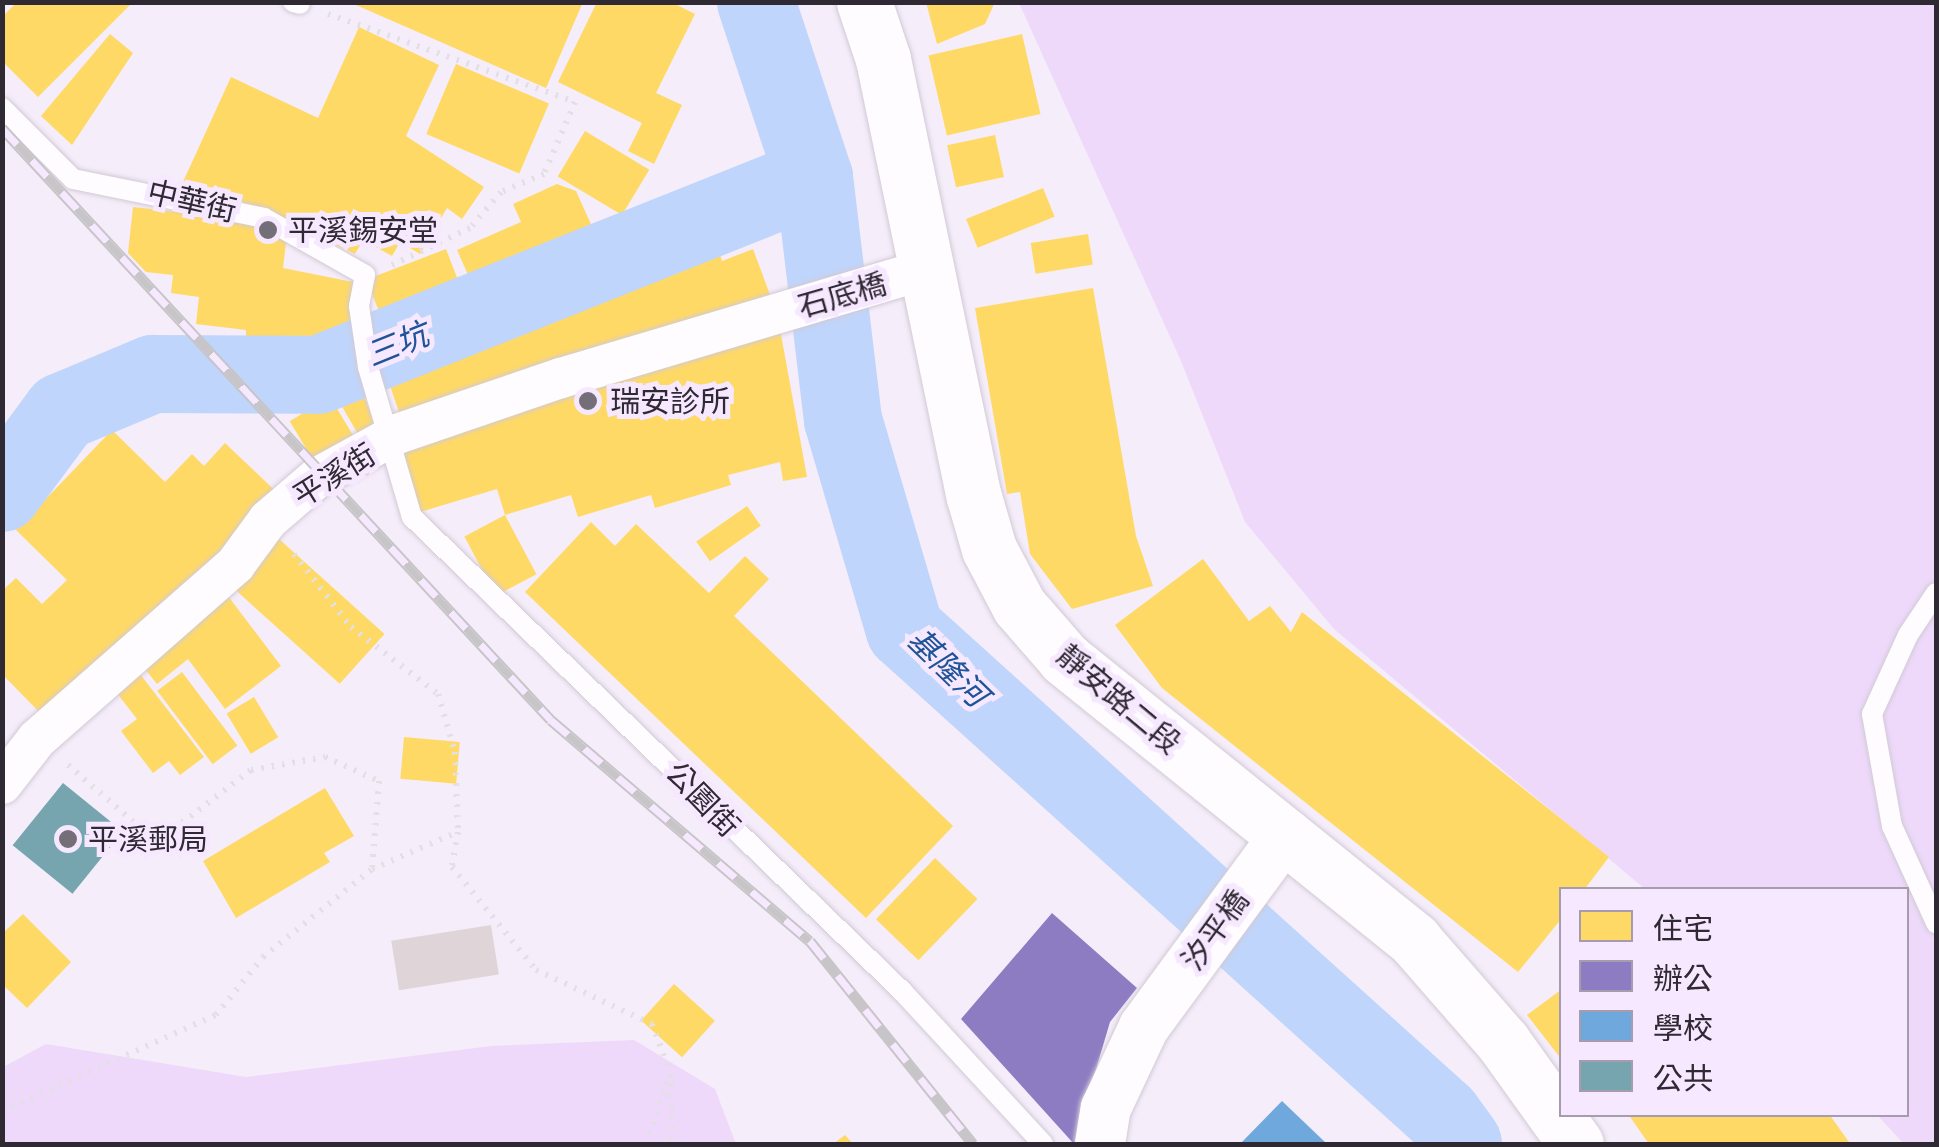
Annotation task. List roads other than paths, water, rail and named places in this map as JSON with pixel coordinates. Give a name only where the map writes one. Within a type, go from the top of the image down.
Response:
[{"type":"main road","name":"靜安路二段","points":[[864,2],[884,59],[924,270],[979,514],[1019,606],[1065,658],[1414,940],[1504,1042],[1576,1144]]},
{"type":"street","name":"石底橋","points":[[760,319],[924,270]]},
{"type":"street","name":"平溪街","points":[[2,784],[38,739],[235,565],[268,520],[318,478],[391,440],[561,378],[760,319]]},
{"type":"street","name":"汐平橋","points":[[1100,1144],[1106,1108],[1144,1027],[1286,834]]},
{"type":"lane","name":"中華街","points":[[2,108],[74,179],[264,218],[365,276],[359,306],[368,367],[391,440]]},
{"type":"lane","name":"公園街","points":[[391,440],[412,516],[902,991],[1044,1144]]},
{"type":"lane","points":[[1936,593],[1908,635],[1872,714],[1892,826],[1936,922]]},
{"type":"waterway","name":"基隆河","points":[[756,2],[814,177],[843,420],[905,630],[1443,1116],[1463,1144]]},
{"type":"waterway","name":"三坑","points":[[2,493],[62,412],[153,374],[318,375],[814,177]]},
{"type":"railway","points":[[2,128],[551,720],[810,941],[973,1144]]},
{"type":"place","name":"平溪錫安堂","points":[[268,230]]},
{"type":"place","name":"瑞安診所","points":[[588,401]]},
{"type":"place","name":"平溪郵局","points":[[68,839]]}]
